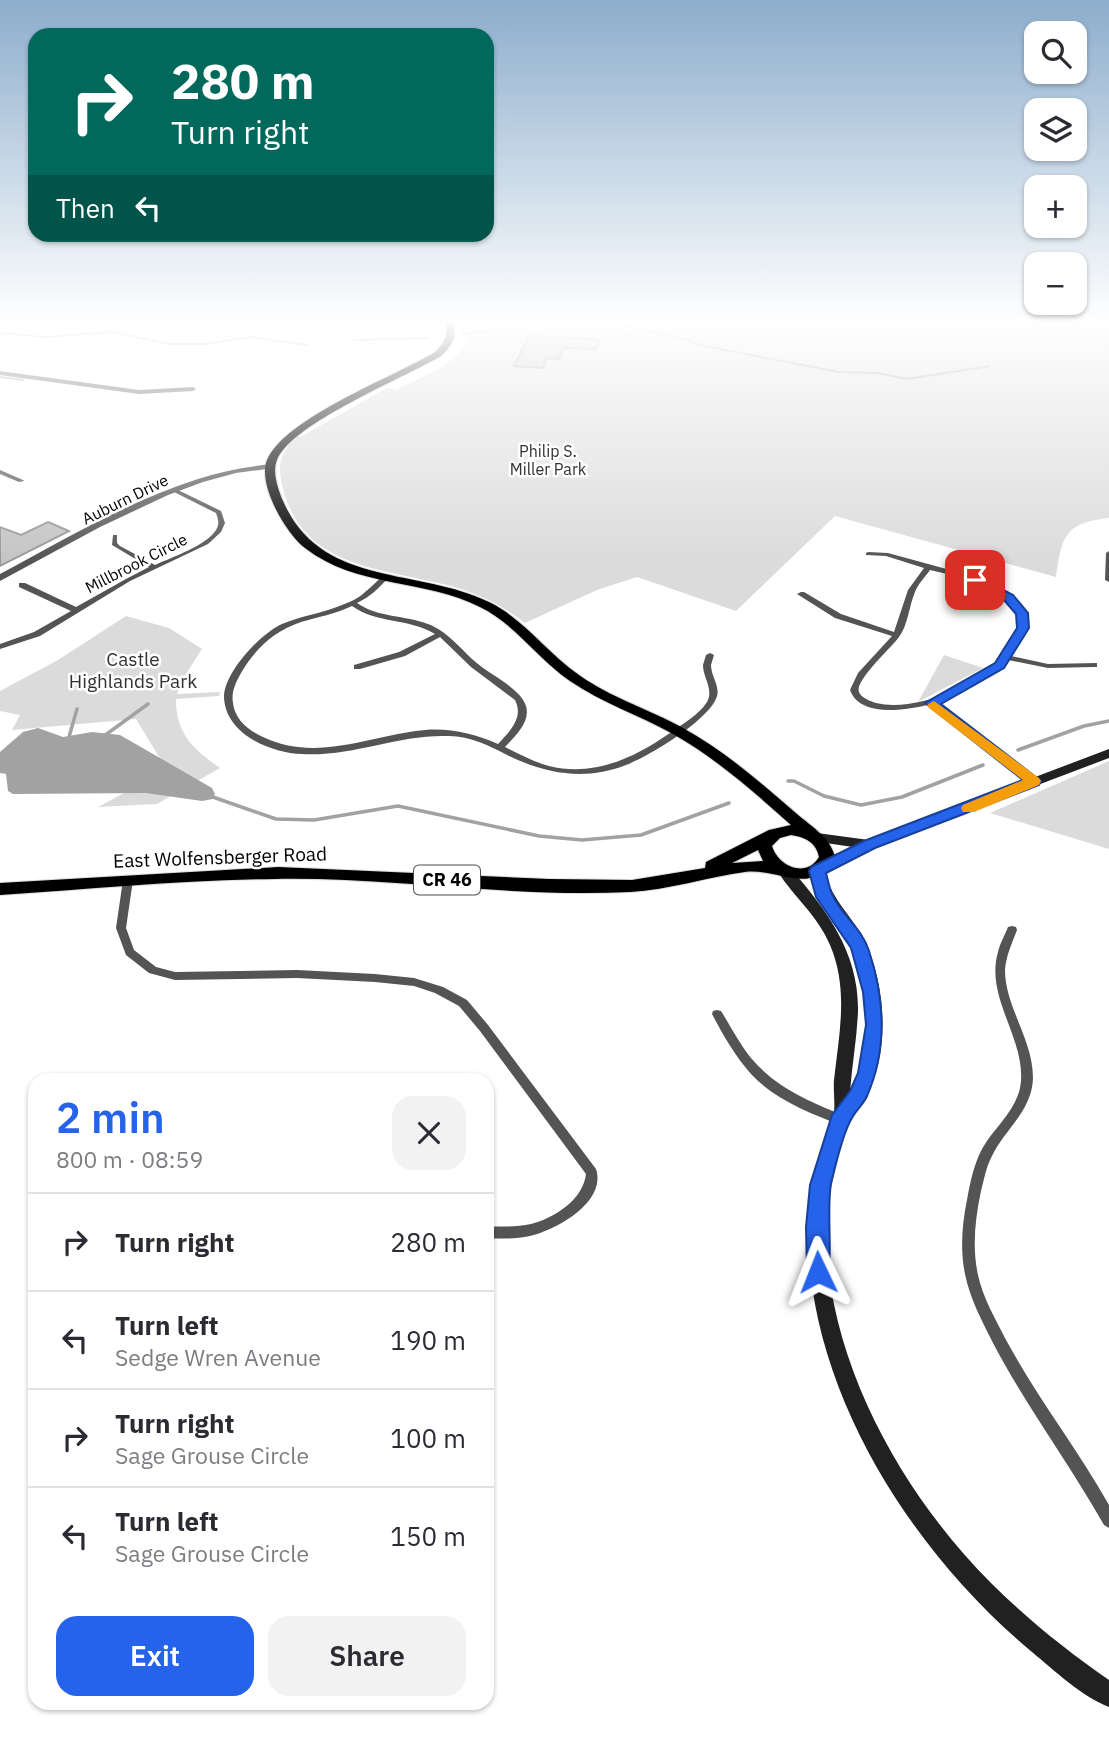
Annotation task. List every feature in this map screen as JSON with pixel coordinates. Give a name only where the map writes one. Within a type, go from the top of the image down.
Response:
[{"type":"main road","points":[[355,399],[302,428],[280,446],[271,466],[283,513],[304,541],[346,566],[449,591],[484,604],[516,624],[578,681],[678,730],[751,783],[814,837],[827,852],[820,869],[824,897],[853,934],[860,948],[869,977],[874,1009],[873,1043],[867,1073],[857,1096],[841,1118]]},
{"type":"main road","points":[[780,869],[802,874],[820,869],[869,845],[1108,753]]},
{"type":"main road","points":[[751,783],[769,812],[769,837],[764,854],[827,921],[835,934],[844,965],[849,1016],[840,1087],[841,1118],[821,1185],[817,1232],[818,1272],[832,1338],[867,1432],[903,1494],[959,1566],[997,1607],[1037,1643],[1109,1695]]},
{"type":"main road","points":[[769,837],[791,830],[814,837],[869,845]]},
{"type":"main road","name":"East Wolfensberger Road","points":[[692,875],[769,837]]},
{"type":"main road","name":"East Wolfensberger Road","points":[[0,889],[228,874],[321,873],[620,886],[670,881],[748,866],[780,869]]},
{"type":"street","name":"Auburn Drive","points":[[0,578],[174,490],[216,474],[271,466]]},
{"type":"street","points":[[0,472],[21,481]]},
{"type":"street","name":"Millbrook Circle","points":[[0,647],[37,634],[154,567],[206,543],[221,527],[222,519],[216,510],[174,490]]},
{"type":"street","points":[[115,536],[114,544],[154,567]]},
{"type":"street","points":[[1109,553],[1109,580]]},
{"type":"street","points":[[868,554],[886,554],[988,585],[1016,605],[1024,622],[1006,657],[993,670],[931,703],[894,709],[873,705],[855,694],[854,690],[862,675],[898,635],[912,590],[928,567]]},
{"type":"street","points":[[385,577],[366,596],[287,624],[269,633],[254,646],[229,691],[230,709],[240,727],[269,744],[310,752],[346,749],[407,735],[442,733],[474,738],[551,769],[600,770],[623,765],[641,757],[702,712],[714,697],[714,687],[707,667],[710,655]]},
{"type":"street","points":[[22,586],[76,610]]},
{"type":"street","points":[[800,594],[838,616],[898,635]]},
{"type":"street","points":[[352,603],[372,615],[423,625],[440,634],[481,671],[508,687],[520,702],[520,723],[500,747]]},
{"type":"street","points":[[357,667],[402,654],[440,634]]},
{"type":"street","points":[[1006,657],[1059,667],[1094,665]]},
{"type":"street","points":[[931,703],[1034,781]]},
{"type":"street","points":[[128,880],[121,928],[130,952],[153,970],[175,976],[297,974],[414,982],[439,990],[463,1003],[592,1173],[593,1186],[588,1195],[568,1211],[536,1228],[494,1231]]},
{"type":"street","points":[[1012,930],[1000,954],[998,969],[1000,984],[1027,1063],[1026,1094],[1015,1117],[985,1156],[969,1223],[969,1255],[974,1285],[1006,1356],[1109,1520]]},
{"type":"street","points":[[717,1014],[747,1061],[766,1082],[794,1100],[841,1118]]},
{"type":"green space","name":"Philip S. Miller Park","points":[[367,399],[1109,399],[1109,518],[1083,524],[1068,534],[1060,552],[1056,577],[835,516],[736,611],[637,577],[597,590],[525,623],[496,604],[465,590],[369,567],[346,560],[326,549],[308,534],[293,515],[283,489],[281,461],[286,449],[296,437]]},
{"type":"green space","name":"Castle Highlands Park","points":[[126,616],[169,628],[202,649],[184,677],[177,694],[220,692],[219,696],[176,699],[177,711],[188,740],[220,768],[157,804],[98,807],[167,770],[136,719],[12,730],[20,715],[0,711],[0,691],[58,660]]},
{"type":"green space","points":[[944,655],[983,668],[918,702]]},
{"type":"green space","points":[[1109,761],[1109,849],[990,813]]},
{"type":"shaded area","points":[[38,728],[63,737],[92,732],[120,735],[212,788],[215,794],[213,799],[202,801],[146,793],[13,794],[8,791],[6,774],[0,773],[0,752],[23,732]]},
{"type":"building","points":[[48,522],[69,531],[0,566],[0,527],[21,535]]},
{"type":"waterway","points":[[104,736],[148,704]]},
{"type":"waterway","points":[[69,737],[77,709]]},
{"type":"waterway","points":[[1018,750],[1084,726],[1109,721]]},
{"type":"waterway","points":[[788,781],[794,781],[824,796],[861,805],[902,797],[983,765]]},
{"type":"waterway","points":[[210,796],[276,819],[314,820],[398,806],[539,836],[582,840],[641,835],[729,803]]},
{"type":"slow traffic","points":[[934,705],[1034,781],[968,808]]},
{"type":"route","points":[[818,1272],[817,1213],[821,1185],[842,1115],[857,1096],[867,1073],[875,1025],[872,992],[860,948],[853,934],[824,897],[817,871],[822,866],[869,845],[991,800],[1034,781],[931,703],[999,665],[1023,628],[1022,613],[1009,597],[975,580]]}]
